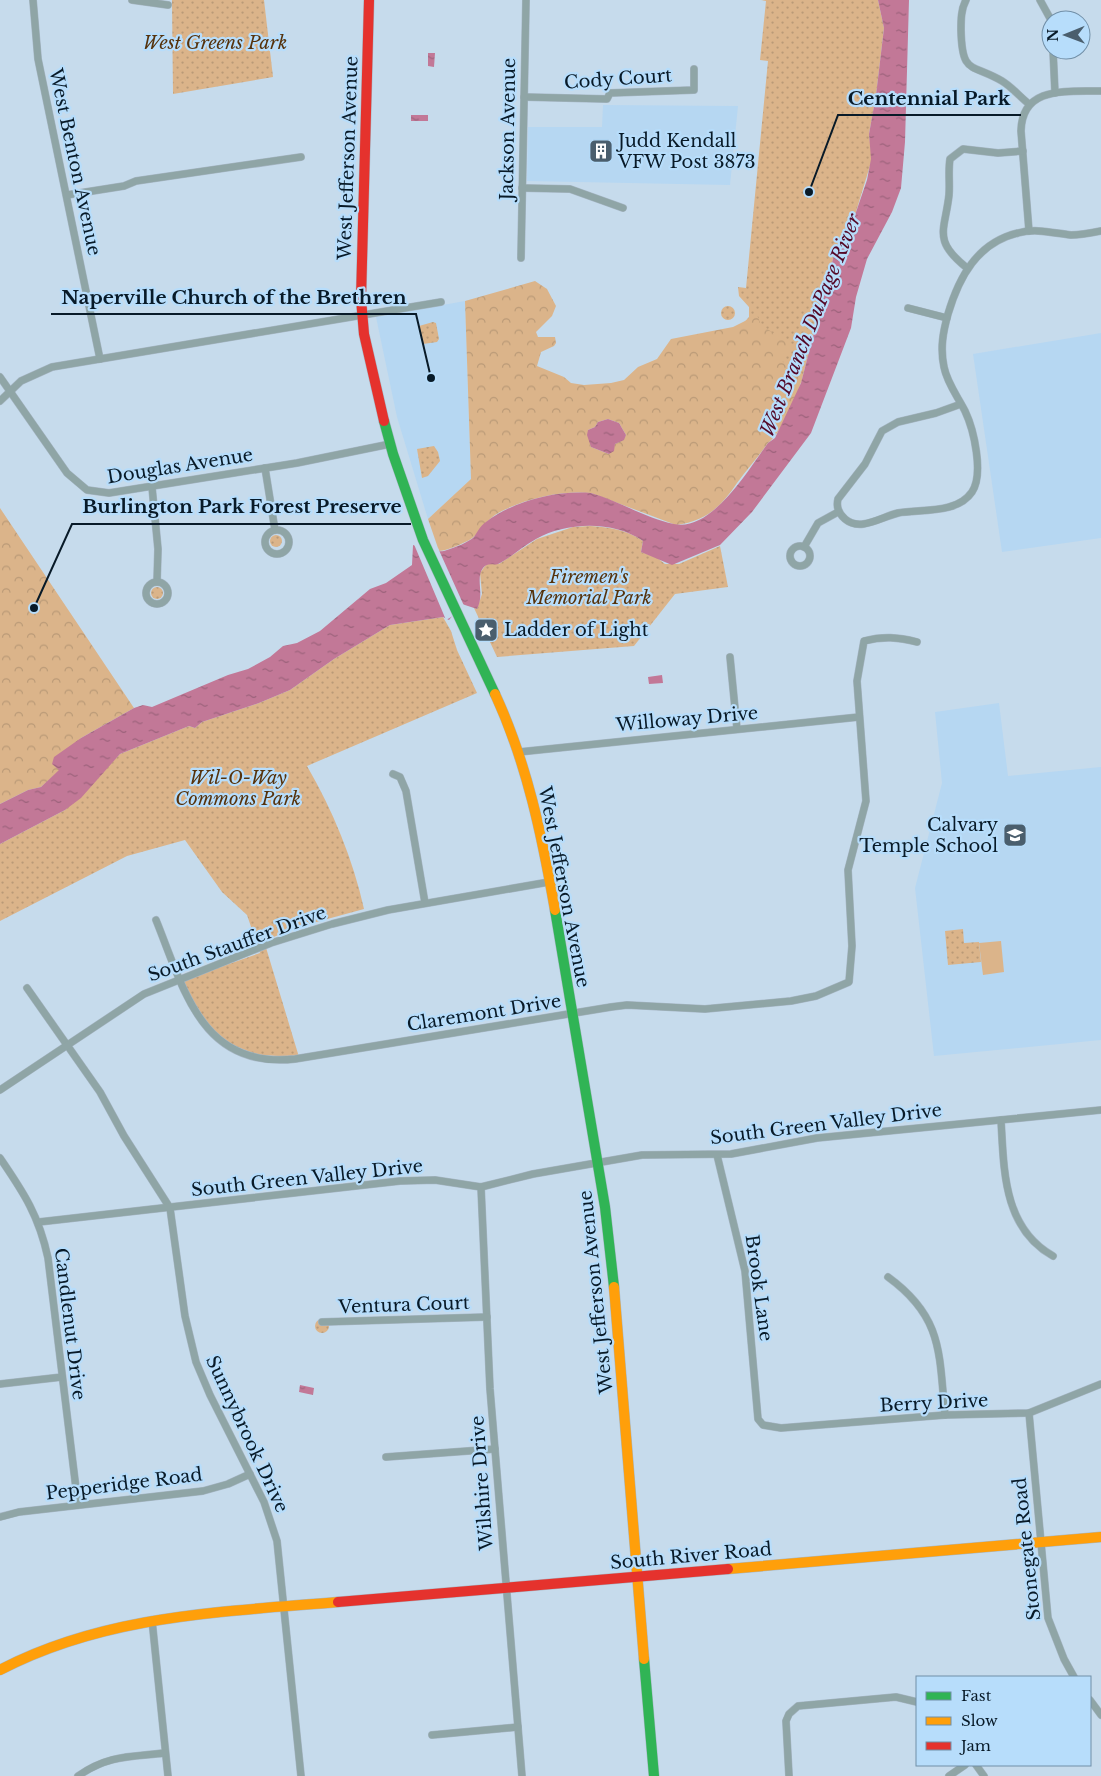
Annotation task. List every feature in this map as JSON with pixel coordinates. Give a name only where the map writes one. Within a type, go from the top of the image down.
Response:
[{"type":"street","name":"West Benton Avenue","points":[[33,0],[38,59],[100,359]]},
{"type":"street","points":[[132,0],[168,5]]},
{"type":"street","name":"West Jefferson Avenue","points":[[368,0],[361,314],[374,383],[390,444],[423,540],[457,614],[480,658],[519,752],[536,812],[612,1262],[654,1776]]},
{"type":"street","name":"Jackson Avenue","points":[[520,258],[526,0]]},
{"type":"street","points":[[966,0],[962,12],[962,50],[965,60],[974,70],[1006,83],[1029,104]]},
{"type":"street","points":[[1053,60],[1055,93]]},
{"type":"street","name":"Cody Court","points":[[524,97],[607,99],[610,93],[694,90],[694,69]]},
{"type":"street","points":[[1029,231],[1021,123],[1029,104],[1044,95],[1055,93],[1101,91]]},
{"type":"street","points":[[967,268],[950,252],[943,238],[942,224],[948,196],[950,159],[963,149],[998,153],[1023,151]]},
{"type":"street","points":[[67,195],[124,186],[136,181],[301,157]]},
{"type":"street","points":[[522,188],[570,189],[623,208]]},
{"type":"street","points":[[961,404],[936,413],[898,422],[882,431],[865,464],[840,495],[837,504],[838,512],[847,521],[858,525],[896,514],[956,505],[971,494],[977,481],[978,467],[970,422],[961,404],[947,378],[942,359],[942,340],[958,283],[974,258],[992,244],[1018,233],[1029,231],[1076,235],[1101,231]]},
{"type":"street","points":[[0,400],[36,373],[100,359],[441,302]]},
{"type":"street","points":[[908,308],[947,318]]},
{"type":"street","name":"Douglas Avenue","points":[[0,377],[67,473],[78,485],[86,490],[104,493],[152,487],[390,444]]},
{"type":"street","points":[[265,468],[275,530]]},
{"type":"street","points":[[152,487],[158,549],[157,582]]},
{"type":"street","points":[[804,547],[818,523],[838,512]]},
{"type":"street","name":"Claremont Drive","points":[[156,920],[195,1014],[211,1034],[238,1052],[272,1061],[304,1058],[619,1006],[705,1009],[791,1001],[816,996],[849,982],[852,946],[848,870],[866,801],[859,717],[858,672],[864,641],[881,636],[899,637],[918,642]]},
{"type":"street","points":[[730,657],[737,729]]},
{"type":"street","name":"Willoway Drive","points":[[519,752],[859,717]]},
{"type":"street","points":[[393,774],[400,777],[406,791],[425,903]]},
{"type":"street","name":"South Stauffer Drive","points":[[0,1090],[131,1002],[180,979],[308,931],[365,915],[549,882]]},
{"type":"street","name":"Sunnybrook Drive","points":[[27,988],[100,1092],[124,1136],[170,1208],[186,1316],[196,1362],[210,1395],[270,1515],[277,1541],[301,1776]]},
{"type":"street","name":"South Green Valley Drive","points":[[39,1222],[400,1181],[434,1180],[482,1187],[533,1174],[596,1162],[658,1154],[717,1155],[817,1138],[1101,1110]]},
{"type":"street","points":[[1001,1120],[1006,1181],[1014,1212],[1034,1244],[1053,1256]]},
{"type":"street","name":"Brook Lane","points":[[717,1155],[745,1271],[758,1419],[763,1425]]},
{"type":"street","name":"Candlenut Drive","points":[[0,1158],[24,1193],[39,1222],[48,1258],[78,1505]]},
{"type":"street","name":"Wilshire Drive","points":[[482,1187],[495,1449],[522,1776]]},
{"type":"street","points":[[888,1277],[907,1291],[932,1326],[938,1352],[944,1415]]},
{"type":"street","name":"Ventura Court","points":[[322,1322],[487,1317]]},
{"type":"street","points":[[0,1384],[62,1377]]},
{"type":"street","name":"Berry Drive","points":[[763,1425],[771,1428],[790,1428],[944,1415],[1029,1413],[1101,1384]]},
{"type":"street","name":"Stonegate Road","points":[[1029,1413],[1048,1618],[1064,1660],[1073,1676]]},
{"type":"street","points":[[386,1457],[495,1449]]},
{"type":"street","name":"Pepperidge Road","points":[[0,1517],[78,1505],[203,1491],[217,1488],[250,1474]]},
{"type":"street","name":"South River Road","points":[[0,1670],[28,1655],[61,1642],[152,1620],[283,1606],[1101,1538]]},
{"type":"street","points":[[152,1620],[168,1776]]},
{"type":"street","points":[[789,1776],[786,1721],[798,1706],[896,1697],[916,1702]]},
{"type":"street","points":[[1091,1701],[1101,1715]]},
{"type":"street","points":[[432,1735],[518,1727]]},
{"type":"street","points":[[78,1776],[98,1763],[108,1760],[165,1753]]},
{"type":"street","points":[[949,1776],[964,1766]]},
{"type":"shaded area","points":[[603,105],[738,106],[730,185],[527,181],[528,127],[602,127]]},
{"type":"shaded area","points":[[465,301],[471,479],[428,519],[397,417],[376,317]]},
{"type":"shaded area","points":[[1101,333],[1101,538],[1002,552],[973,354]]},
{"type":"shaded area","name":"Calvary Temple School","points":[[999,703],[1008,776],[1101,767],[1101,1040],[934,1056],[915,888],[942,783],[935,712]]},
{"type":"green space","name":"West Greens Park","points":[[172,0],[264,0],[273,77],[173,94]]},
{"type":"green space","points":[[761,0],[878,0],[884,28],[869,134],[872,159],[855,215],[847,226],[834,255],[801,383],[739,328],[749,317],[749,307],[739,296],[738,287],[746,288],[768,61],[760,60],[766,1]]},
{"type":"green space","points":[[535,281],[547,289],[556,306],[552,316],[536,332],[538,337],[555,337],[556,343],[554,346],[541,352],[537,366],[564,377],[571,383],[584,385],[624,380],[638,367],[657,359],[671,339],[733,327],[757,315],[761,325],[788,342],[793,348],[789,353],[783,354],[781,360],[788,366],[790,372],[802,379],[778,432],[719,506],[696,520],[676,525],[591,493],[554,494],[529,500],[505,509],[491,518],[471,539],[439,551],[428,519],[471,479],[465,301]],"holes":[[[608,419],[619,423],[626,435],[623,440],[615,444],[609,454],[591,447],[588,430],[595,427],[598,422]]]},
{"type":"green space","points":[[728,306],[733,308],[735,313],[733,318],[728,320],[723,318],[721,313],[723,308]]},
{"type":"green space","points":[[433,322],[436,323],[439,339],[437,342],[423,344],[419,326]]},
{"type":"green space","points":[[434,446],[440,461],[428,476],[422,478],[417,449]]},
{"type":"green space","points":[[0,508],[134,708],[81,738],[56,766],[60,770],[41,787],[28,790],[0,804]]},
{"type":"green space","name":"Firemen's Memorial Park","points":[[590,526],[618,530],[637,537],[643,541],[641,552],[656,557],[665,564],[679,564],[720,546],[728,587],[675,594],[634,646],[497,657],[474,608],[477,609],[482,594],[480,573],[489,563],[499,564],[537,539],[573,527]]},
{"type":"green space","points":[[274,535],[278,535],[282,541],[278,547],[274,547],[270,543],[270,539]]},
{"type":"green space","points":[[155,587],[159,587],[163,593],[159,599],[155,599],[151,595],[151,591]]},
{"type":"green space","name":"Wil-O-Way Commons Park","points":[[443,617],[451,631],[457,650],[477,693],[307,766],[341,836],[354,872],[364,909],[298,927],[264,941],[299,1057],[257,1055],[225,1042],[196,1012],[183,980],[260,953],[247,915],[222,892],[185,840],[127,856],[0,921],[0,844],[65,810],[120,754],[189,726],[195,728],[202,722],[259,703],[290,690],[334,659],[390,625]]},
{"type":"green space","points":[[963,929],[964,943],[979,942],[981,962],[948,965],[945,931]]},
{"type":"green space","points":[[1001,941],[1004,972],[983,975],[979,943]]},
{"type":"green space","points":[[319,1319],[325,1319],[329,1326],[325,1333],[319,1333],[315,1329],[315,1323]]},
{"type":"water","points":[[878,0],[909,0],[905,142],[901,188],[892,212],[867,259],[856,297],[851,328],[811,433],[752,512],[720,545],[672,565],[641,552],[643,541],[618,529],[590,526],[561,529],[548,533],[500,563],[487,565],[483,568],[480,577],[480,598],[477,609],[462,604],[449,620],[443,617],[390,625],[334,659],[290,690],[259,703],[202,722],[195,728],[189,726],[120,754],[81,798],[65,810],[0,844],[0,804],[28,790],[41,787],[59,770],[52,764],[54,757],[81,738],[134,708],[143,705],[152,707],[228,675],[248,669],[270,657],[283,646],[297,643],[320,631],[370,589],[386,583],[412,565],[413,545],[435,551],[450,549],[472,539],[484,524],[509,508],[536,498],[564,493],[591,493],[653,518],[674,524],[688,524],[702,518],[715,509],[740,482],[768,443],[775,438],[801,383],[834,255],[847,226],[855,215],[867,180],[871,159],[869,134],[884,28]]},
{"type":"water","points":[[428,53],[435,53],[434,67],[428,66]]},
{"type":"water","points":[[411,115],[428,115],[428,121],[411,121]]},
{"type":"water","points":[[608,419],[619,423],[626,435],[624,440],[615,444],[614,451],[609,454],[591,447],[587,435],[588,430],[595,427],[598,422]]},
{"type":"water","points":[[662,675],[663,683],[649,684],[648,677]]},
{"type":"water","points":[[300,1385],[314,1388],[313,1395],[299,1392]]},
{"type":"pier","points":[[413,542],[426,542],[438,548],[465,608],[463,607],[460,612],[446,620]]},
{"type":"traffic: fast","points":[[384,421],[393,454],[423,540],[495,694]]},
{"type":"traffic: fast","points":[[555,910],[605,1207],[614,1287]]},
{"type":"traffic: fast","points":[[644,1659],[654,1776]]},
{"type":"traffic: slow","points":[[495,694],[525,773],[545,855],[555,910]]},
{"type":"traffic: slow","points":[[614,1287],[644,1659]]},
{"type":"traffic: slow","points":[[728,1569],[1101,1537]]},
{"type":"traffic: slow","points":[[0,1670],[40,1652],[81,1638],[123,1627],[208,1613],[338,1602]]},
{"type":"traffic: jam","points":[[369,0],[361,299],[364,334],[384,421]]},
{"type":"traffic: jam","points":[[338,1602],[728,1569]]},
{"type":"place","name":"Judd Kendall VFW Post 3873","points":[[601,151]]},
{"type":"place","name":"Centennial Park","points":[[809,192]]},
{"type":"place","name":"Naperville Church of the Brethren","points":[[431,378]]},
{"type":"place","name":"Burlington Park Forest Preserve","points":[[34,608]]},
{"type":"place","name":"Ladder of Light","points":[[486,630]]},
{"type":"place","name":"Calvary Temple School","points":[[1015,835]]},
{"type":"water label","name":"West Branch DuPage River","points":[[810,325]]}]
